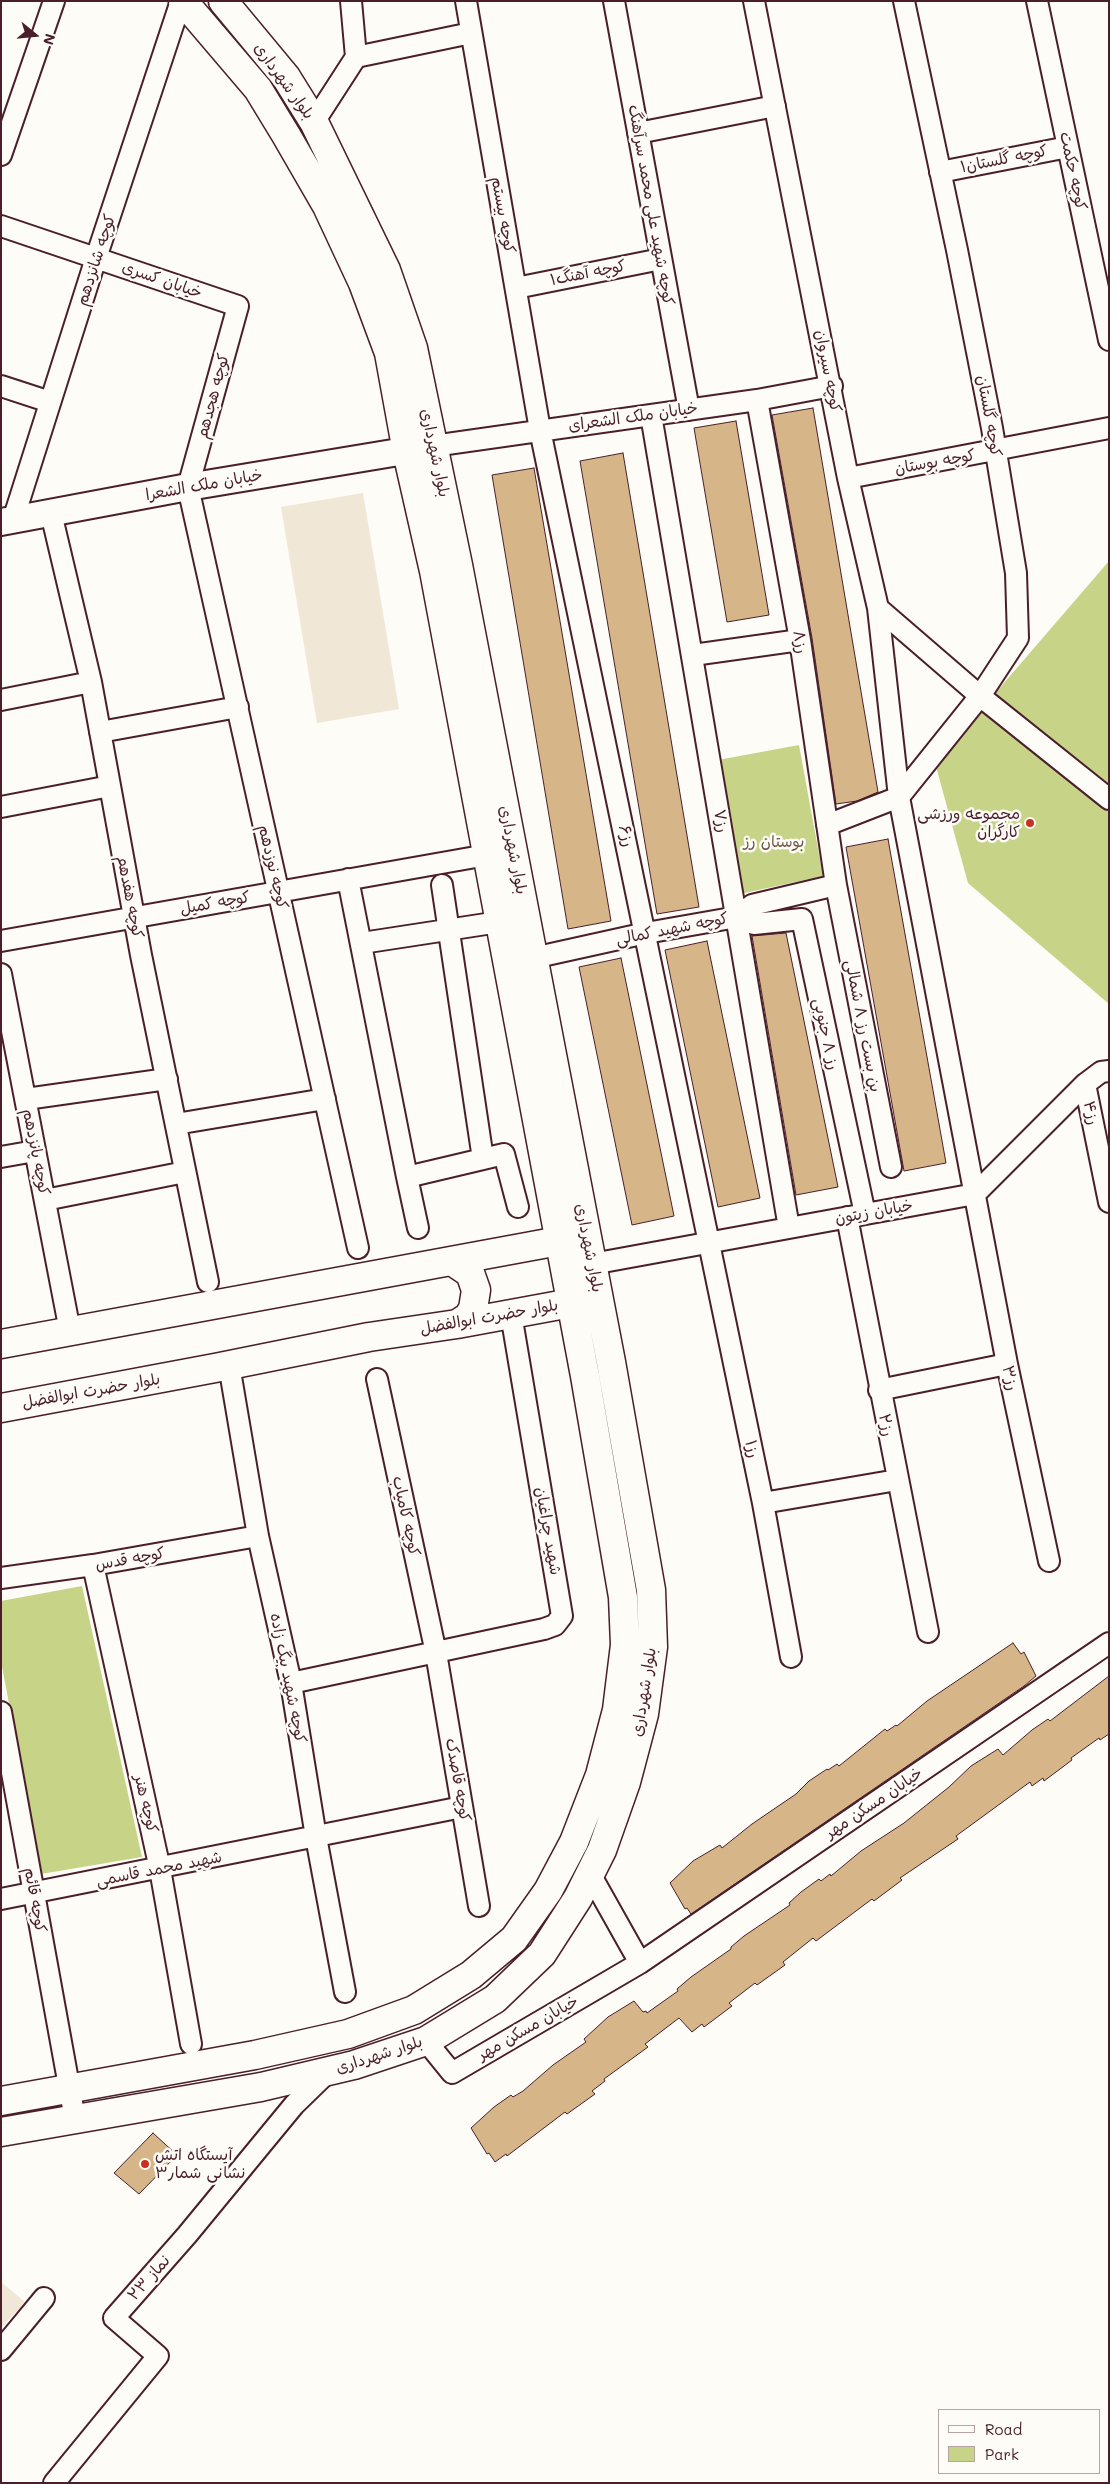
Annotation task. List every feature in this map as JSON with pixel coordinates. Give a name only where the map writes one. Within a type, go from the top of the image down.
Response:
[{"type":"main road","name":"بلوار شهرداری","points":[[1,2101],[255,2054],[348,2034],[414,2010],[471,1975],[514,1939],[548,1891],[574,1842],[600,1775],[617,1710],[625,1645],[623,1597],[613,1529],[434,572],[407,452],[389,353],[363,283],[327,206],[258,89],[182,1]]},
{"type":"main road","name":"بلوار شهرداری","points":[[1,2132],[261,2087],[329,2071],[426,2041],[495,1999],[542,1954],[578,1898],[602,1850],[626,1782],[644,1714],[653,1647],[651,1590],[592,1264],[434,446],[413,348],[386,270],[314,122],[286,77],[223,1]]},
{"type":"main road","points":[[1,1344],[559,1241],[592,1264]]},
{"type":"main road","points":[[452,1261],[470,1273],[476,1290],[473,1309],[468,1317],[457,1324]]},
{"type":"main road","name":"بلوار حضرت ابوالفضل","points":[[1,1408],[369,1337],[457,1324],[571,1303],[592,1264]]},
{"type":"street","points":[[1,155],[54,1]]},
{"type":"street","name":"کوچه شانزدهم","points":[[7,521],[50,402],[182,1]]},
{"type":"street","points":[[314,122],[356,57],[351,1]]},
{"type":"street","name":"کوچه بیستم","points":[[466,1],[540,430]]},
{"type":"street","name":"کوچه شهید علی محمد سرآهنگ","points":[[614,1],[688,410]]},
{"type":"street","name":"کوچه سیروان","points":[[754,1],[832,386],[848,478],[878,608],[899,797]]},
{"type":"street","name":"کوچه گلستان","points":[[899,797],[980,696],[1018,638],[1016,573],[995,451],[904,1]]},
{"type":"street","name":"کوچه حکمت","points":[[1037,1],[1109,340]]},
{"type":"street","points":[[356,57],[472,33]]},
{"type":"street","points":[[638,133],[775,106]]},
{"type":"street","name":"کوچه گلستان۱","points":[[940,172],[1068,146]]},
{"type":"street","name":"خیابان کسری","points":[[1,226],[238,306]]},
{"type":"street","name":"کوچه آهنگ۱","points":[[516,288],[661,259]]},
{"type":"street","name":"کوچه هجدهم","points":[[188,487],[238,306]]},
{"type":"street","points":[[1,386],[50,402]]},
{"type":"street","name":"خیابان ملک الشعرای","points":[[434,446],[757,400],[832,386]]},
{"type":"street","name":"رز۸","points":[[757,400],[800,640],[836,885]]},
{"type":"street","name":"رز۷","points":[[651,415],[694,655],[789,1228]]},
{"type":"street","name":"کوچه بوستان","points":[[848,478],[1109,428]]},
{"type":"street","name":"رز۶","points":[[540,430],[709,1242]]},
{"type":"street","name":"خیابان ملک الشعرا","points":[[7,521],[188,487],[434,446]]},
{"type":"street","name":"کوچه نوزدهم","points":[[188,487],[358,1248]]},
{"type":"street","name":"کوچه هفدهم","points":[[51,512],[91,682],[134,917],[208,1282]]},
{"type":"street","points":[[878,608],[980,696],[1109,799]]},
{"type":"street","points":[[694,655],[800,640]]},
{"type":"street","points":[[1,700],[91,682]]},
{"type":"street","points":[[100,732],[238,707]]},
{"type":"street","points":[[1,807],[110,786]]},
{"type":"street","points":[[827,825],[899,797]]},
{"type":"street","name":"رز۳","points":[[899,797],[1007,1364],[1049,1560]]},
{"type":"street","name":"کوچه کمیل","points":[[1,940],[487,855]]},
{"type":"street","points":[[348,879],[418,1228]]},
{"type":"street","points":[[442,885],[483,1159]]},
{"type":"street","name":"کوچه شهید کمالی","points":[[534,958],[646,933],[737,917],[752,905],[836,885]]},
{"type":"street","name":"بن بست رز ۸ شمالی","points":[[836,885],[891,1167]]},
{"type":"street","name":"رز ۸ جنوبی","points":[[737,917],[754,924],[802,919],[856,1216]]},
{"type":"street","points":[[362,943],[499,922]]},
{"type":"street","name":"کوچه پانزدهم","points":[[1,974],[70,1331]]},
{"type":"street","points":[[975,1194],[1086,1084],[1101,1072],[1109,1071]]},
{"type":"street","points":[[26,1099],[167,1080]]},
{"type":"street","name":"رز۴","points":[[1086,1084],[1109,1202]]},
{"type":"street","points":[[176,1124],[325,1098]]},
{"type":"street","points":[[1,1157],[35,1151]]},
{"type":"street","points":[[407,1177],[504,1154],[518,1207]]},
{"type":"street","points":[[45,1200],[186,1172]]},
{"type":"street","name":"خیابان زیتون","points":[[592,1264],[975,1194]]},
{"type":"street","name":"رز۲","points":[[856,1216],[879,1390],[928,1632]]},
{"type":"street","name":"رز۱","points":[[709,1242],[763,1503],[791,1657]]},
{"type":"street","name":"شهید چراغیان","points":[[291,1683],[544,1629],[556,1625],[562,1616],[511,1314]]},
{"type":"street","points":[[879,1390],[1007,1364]]},
{"type":"street","name":"کوچه شهید بیگ زاده","points":[[229,1365],[258,1536],[291,1683],[316,1837],[345,1992]]},
{"type":"street","name":"کوچه کامیاب","points":[[377,1379],[436,1653]]},
{"type":"street","points":[[763,1503],[897,1480]]},
{"type":"street","name":"کوچه قدس","points":[[1,1578],[93,1565],[258,1536]]},
{"type":"street","name":"کوچه هنر","points":[[93,1565],[160,1869],[191,2044]]},
{"type":"street","name":"خیابان مسکن مهر","points":[[426,2041],[452,2073],[640,1963],[1109,1643]]},
{"type":"street","name":"کوچه قاصدک","points":[[436,1653],[479,1906]]},
{"type":"street","name":"کوچه قائم","points":[[1,1712],[75,2119]]},
{"type":"street","name":"شهید محمد قاسمی","points":[[1,1899],[160,1869],[462,1807]]},
{"type":"street","points":[[590,1874],[640,1963]]},
{"type":"street","name":"نماز ۲۳","points":[[54,2483],[158,2356],[114,2318],[187,2235],[294,2105],[329,2071]]},
{"type":"street","points":[[1,2350],[44,2298]]},
{"type":"shaded area","points":[[363,493],[399,709],[317,723],[281,507]]},
{"type":"shaded area","points":[[1,2282],[25,2302],[1,2328]]},
{"type":"green space","name":"مجموعه ورزشی کارگران","points":[[1109,561],[1109,1004],[968,883],[935,763]]},
{"type":"green space","name":"بوستان رز","points":[[799,745],[823,876],[740,894],[718,760]]},
{"type":"green space","points":[[82,1586],[142,1857],[41,1874],[1,1661],[1,1601]]},
{"type":"building","points":[[813,408],[878,792],[857,801],[836,804],[812,638],[772,415]]},
{"type":"building","points":[[736,421],[769,615],[727,622],[694,428]]},
{"type":"building","points":[[623,453],[699,907],[657,914],[580,461]]},
{"type":"building","points":[[534,468],[611,921],[568,929],[492,475]]},
{"type":"building","points":[[888,839],[946,1163],[904,1171],[846,847]]},
{"type":"building","points":[[786,933],[838,1187],[796,1195],[752,936]]},
{"type":"building","points":[[707,941],[760,1198],[718,1207],[665,950]]},
{"type":"building","points":[[621,958],[674,1216],[632,1225],[579,967]]},
{"type":"building","points":[[1013,1643],[1021,1654],[1024,1652],[1036,1676],[1024,1686],[691,1914],[687,1908],[685,1909],[670,1883],[693,1861],[720,1845],[722,1848],[752,1824],[796,1794],[809,1781],[837,1764],[839,1766],[885,1729],[887,1731],[897,1726],[927,1701]]},
{"type":"building","points":[[1109,1676],[1109,1734],[1100,1740],[1099,1738],[1071,1758],[1072,1760],[1044,1781],[1043,1778],[1032,1786],[1030,1782],[956,1836],[958,1839],[900,1878],[902,1880],[874,1901],[872,1899],[816,1941],[813,1938],[783,1962],[785,1965],[757,1985],[755,1983],[729,2003],[732,2006],[704,2027],[702,2024],[692,2032],[679,2018],[645,2044],[648,2047],[604,2079],[605,2081],[592,2091],[595,2094],[567,2114],[565,2112],[507,2156],[506,2154],[495,2162],[489,2153],[487,2154],[471,2128],[494,2107],[511,2095],[513,2097],[523,2091],[553,2065],[586,2042],[584,2039],[608,2017],[634,2001],[643,2012],[646,2011],[647,2013],[678,1991],[677,1989],[691,1977],[731,1949],[744,1936],[790,1905],[789,1903],[801,1892],[819,1879],[821,1881],[830,1874],[831,1876],[861,1851],[904,1823],[949,1787],[971,1766],[998,1749],[1003,1755],[1032,1730],[1048,1719],[1050,1721]]},
{"type":"building","name":"آیستگاه اتش نشانی شمار۳","points":[[153,2133],[177,2155],[139,2194],[114,2173]]},
{"type":"place","name":"مجموعه ورزشی کارگران","points":[[1030,823]]},
{"type":"place","name":"آیستگاه اتش نشانی شمار۳","points":[[145,2164]]}]
